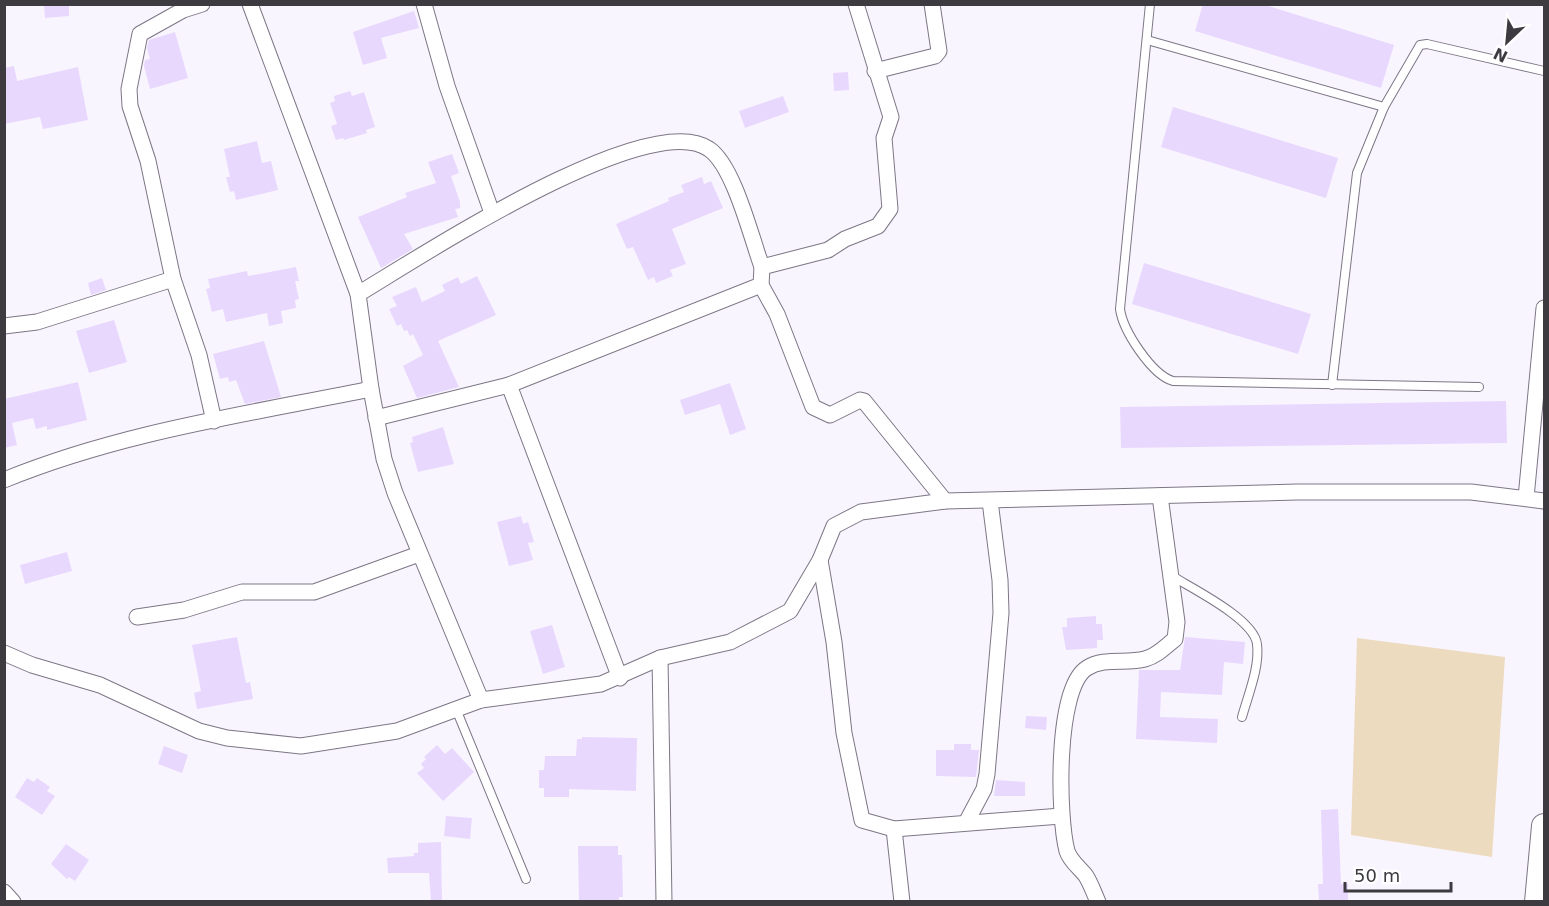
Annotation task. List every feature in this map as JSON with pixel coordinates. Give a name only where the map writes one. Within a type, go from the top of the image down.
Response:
[{"type":"main road","points":[[1537,902],[1545,826]]},
{"type":"street","points":[[202,4],[183,10],[140,34],[129,89],[130,106],[148,161],[173,279],[199,355],[214,421]]},
{"type":"street","points":[[250,4],[358,294],[370,389],[384,459],[419,554],[481,700]]},
{"type":"street","points":[[424,4],[447,86],[492,213]]},
{"type":"street","points":[[762,267],[828,250],[845,239],[878,226],[885,220],[890,209],[884,138],[891,117],[856,4]]},
{"type":"street","points":[[875,71],[935,56],[939,51],[932,4]]},
{"type":"street","points":[[358,294],[492,213],[619,153],[678,139],[694,141],[711,150],[726,166],[762,267],[761,285],[777,314],[813,407],[818,412],[830,415],[860,400],[864,401],[945,501]]},
{"type":"street","points":[[4,326],[37,322],[173,279]]},
{"type":"street","points":[[376,418],[509,385],[761,285]]},
{"type":"street","points":[[1526,498],[1545,308]]},
{"type":"street","points":[[509,385],[621,678]]},
{"type":"street","points":[[4,480],[100,447],[370,389]]},
{"type":"street","points":[[4,653],[32,665],[100,684],[199,731],[227,738],[285,746],[330,743],[388,733],[481,700],[601,684],[621,678],[660,658],[730,642],[790,612],[820,560],[827,538],[843,519],[861,512],[945,501],[1297,492],[1449,492],[1545,501]]},
{"type":"street","points":[[1098,902],[1089,880],[1068,853],[1061,816],[1062,744],[1071,691],[1078,676],[1086,668],[1098,663],[1146,659],[1157,654],[1175,639],[1177,621],[1160,496]]},
{"type":"street","points":[[967,821],[984,789],[987,774],[1001,613],[1000,580],[990,501]]},
{"type":"street","points":[[137,617],[184,610],[242,591],[314,591],[419,554]]},
{"type":"street","points":[[820,560],[834,642],[844,733],[859,817],[866,823],[894,829],[967,821],[1061,816]]},
{"type":"street","points":[[660,658],[664,902]]},
{"type":"street","points":[[894,829],[902,902]]},
{"type":"street","points":[[4,892],[13,902]]},
{"type":"lane","points":[[1150,4],[1120,309],[1121,321],[1154,371],[1163,378],[1173,381],[1479,387]]},
{"type":"lane","points":[[1147,40],[1384,108]]},
{"type":"lane","points":[[1332,385],[1357,173],[1384,108],[1420,45],[1545,71]]},
{"type":"lane","points":[[1172,576],[1243,621],[1257,643],[1254,672],[1242,717]]},
{"type":"lane","points":[[456,709],[526,879]]},
{"type":"shaded area","points":[[1357,638],[1505,657],[1492,857],[1351,835]]},
{"type":"building","points":[[44,4],[69,4],[69,16],[45,18]]},
{"type":"building","points":[[1203,4],[1262,4],[1394,45],[1381,88],[1195,31]]},
{"type":"building","points":[[414,11],[419,28],[381,38],[387,58],[363,65],[353,32]]},
{"type":"building","points":[[175,32],[188,78],[150,89],[144,66],[145,60],[150,59],[147,48],[149,40]]},
{"type":"building","points":[[14,66],[17,81],[78,67],[88,120],[43,129],[40,117],[4,124],[4,68]]},
{"type":"building","points":[[848,72],[849,90],[834,91],[833,73]]},
{"type":"building","points":[[350,91],[352,96],[364,92],[375,127],[366,130],[367,133],[336,140],[331,126],[337,124],[330,103],[335,101],[334,96]]},
{"type":"building","points":[[783,96],[789,112],[745,128],[739,111]]},
{"type":"building","points":[[1173,107],[1338,158],[1326,198],[1161,147]]},
{"type":"building","points":[[257,141],[262,163],[271,161],[278,190],[236,200],[234,191],[230,192],[226,177],[230,177],[224,149]]},
{"type":"building","points":[[452,154],[459,173],[451,176],[460,202],[460,208],[455,209],[458,217],[404,234],[413,249],[381,268],[358,217],[407,197],[405,193],[436,183],[428,162]]},
{"type":"building","points":[[702,177],[704,184],[711,181],[723,208],[672,229],[686,264],[670,270],[673,276],[656,283],[654,277],[648,280],[633,247],[627,249],[616,224],[669,201],[668,198],[684,192],[681,185]]},
{"type":"building","points":[[1144,263],[1311,314],[1298,354],[1132,304]]},
{"type":"building","points":[[296,267],[299,281],[295,281],[299,299],[295,300],[296,308],[281,311],[283,323],[269,326],[267,313],[226,322],[223,309],[212,312],[206,289],[210,288],[208,279],[247,271],[248,276]]},
{"type":"building","points":[[477,276],[496,315],[438,341],[459,387],[417,398],[403,366],[423,355],[413,334],[410,336],[407,330],[404,331],[401,324],[397,326],[389,309],[397,306],[392,297],[416,287],[422,302],[445,291],[442,285],[458,277],[461,284]]},
{"type":"building","points":[[102,278],[106,290],[91,295],[88,283]]},
{"type":"building","points":[[114,320],[127,362],[89,373],[76,331]]},
{"type":"building","points":[[264,341],[281,397],[245,404],[236,380],[229,382],[228,377],[220,379],[213,354]]},
{"type":"building","points":[[78,382],[87,420],[47,430],[47,426],[36,429],[33,418],[12,423],[17,445],[4,448],[4,399]]},
{"type":"building","points":[[730,383],[746,429],[730,435],[720,404],[685,415],[680,400]]},
{"type":"building","points":[[1506,401],[1507,443],[1121,448],[1120,407]]},
{"type":"building","points":[[443,427],[454,464],[418,472],[410,443],[413,442],[412,437]]},
{"type":"building","points":[[521,516],[523,524],[528,522],[534,542],[528,543],[533,560],[509,566],[497,522]]},
{"type":"building","points":[[67,552],[72,571],[25,584],[20,565]]},
{"type":"building","points":[[1096,616],[1096,624],[1102,624],[1103,640],[1097,640],[1097,648],[1066,650],[1062,627],[1067,627],[1067,618]]},
{"type":"building","points":[[552,625],[565,667],[543,674],[530,631]]},
{"type":"building","points":[[237,637],[246,683],[250,682],[253,699],[197,709],[194,693],[201,691],[192,645]]},
{"type":"building","points":[[1185,637],[1245,642],[1243,664],[1224,662],[1222,695],[1161,692],[1160,717],[1218,719],[1217,743],[1136,739],[1139,670],[1180,670]]},
{"type":"building","points":[[1026,716],[1047,717],[1046,730],[1025,728]]},
{"type":"building","points":[[582,737],[637,738],[636,791],[569,789],[569,797],[544,797],[544,788],[539,788],[539,770],[544,770],[545,756],[576,756],[577,739],[582,739]]},
{"type":"building","points":[[954,744],[971,744],[971,750],[979,750],[976,777],[936,776],[936,750],[954,750]]},
{"type":"building","points":[[437,745],[445,754],[452,748],[474,772],[443,801],[417,773],[424,768],[421,764],[426,759],[424,757]]},
{"type":"building","points":[[164,746],[188,755],[182,773],[158,764]]},
{"type":"building","points":[[27,778],[34,782],[37,778],[50,787],[47,791],[55,796],[42,815],[15,797]]},
{"type":"building","points":[[996,780],[1025,782],[1025,796],[994,796]]},
{"type":"building","points":[[1338,809],[1341,884],[1348,884],[1348,902],[1319,902],[1318,884],[1323,884],[1321,810]]},
{"type":"building","points":[[446,816],[472,818],[470,839],[444,836]]},
{"type":"building","points":[[441,842],[442,902],[431,902],[429,873],[388,873],[387,858],[414,856],[414,853],[418,853],[418,843]]},
{"type":"building","points":[[66,844],[89,860],[75,881],[69,877],[67,879],[51,864]]},
{"type":"building","points":[[578,846],[618,846],[618,855],[622,855],[623,897],[619,897],[619,902],[579,902]]}]
